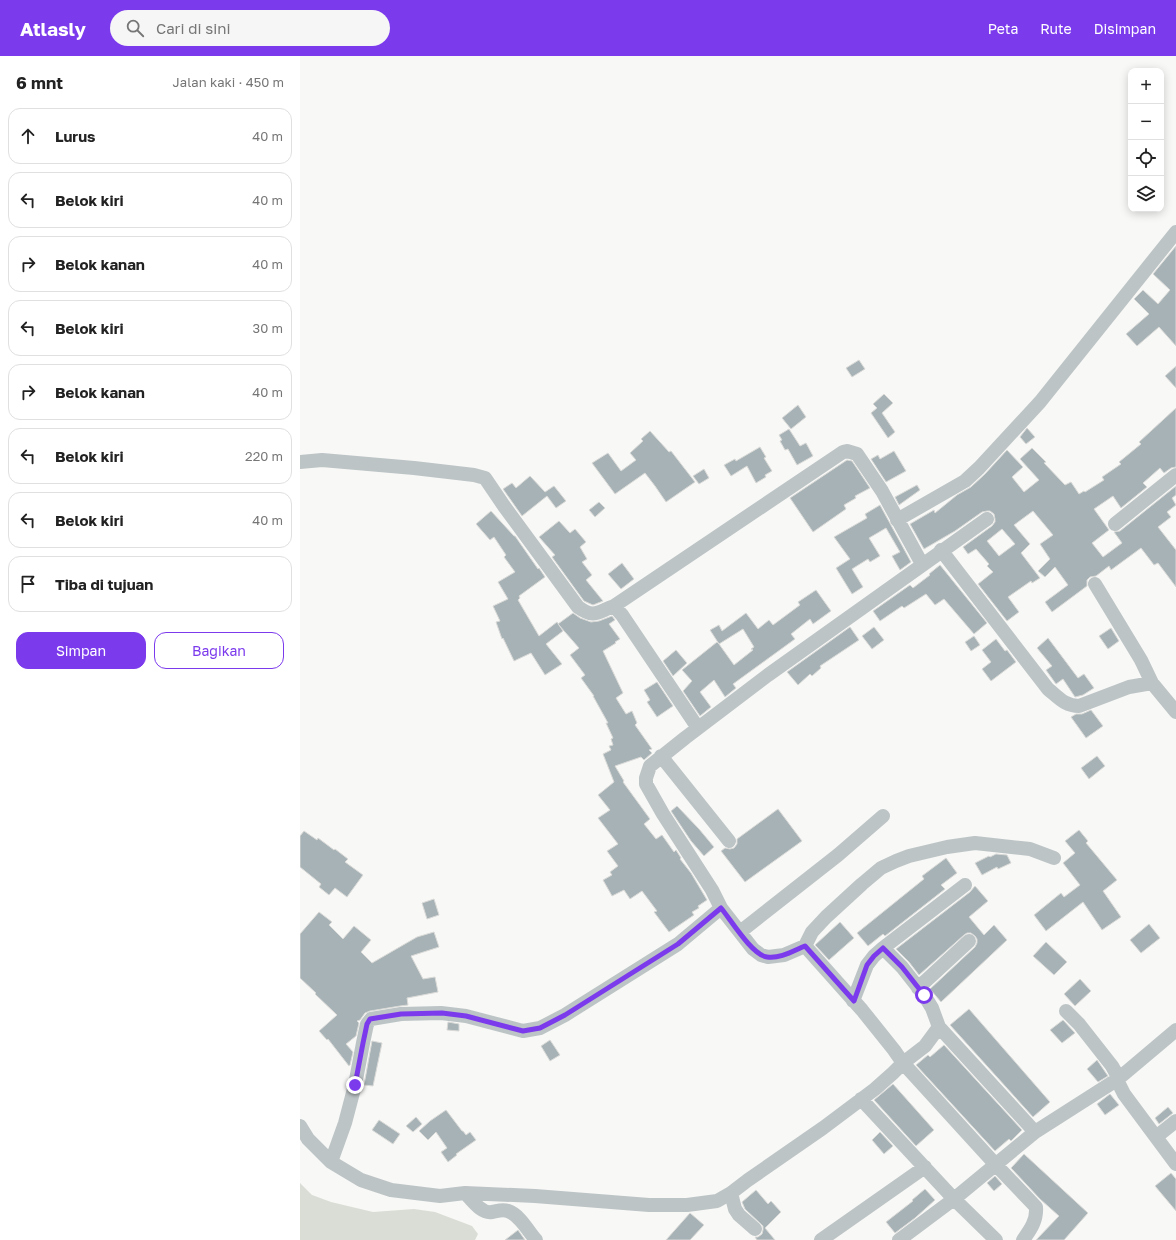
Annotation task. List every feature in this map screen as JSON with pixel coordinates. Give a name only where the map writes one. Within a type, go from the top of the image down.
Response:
[{"type":"street","points":[[898,520],[965,481],[979,468],[1040,402],[1176,232]]},
{"type":"street","points":[[300,462],[322,460],[414,468],[474,475],[485,478],[578,607],[591,614],[595,614],[614,606],[843,452],[852,452],[857,454],[882,491],[922,564]]},
{"type":"street","points":[[1115,524],[1176,475]]},
{"type":"street","points":[[987,519],[941,550],[774,670],[661,756],[650,766],[646,778],[646,784],[663,814],[712,890],[721,908],[753,949],[762,956],[768,958],[784,955],[805,946],[812,932],[862,884],[881,868],[909,856],[947,847],[975,843],[1030,849],[1054,858]]},
{"type":"street","points":[[941,550],[1048,689],[1063,702],[1071,706],[1079,706],[1129,688],[1152,682]]},
{"type":"street","points":[[1095,584],[1141,660],[1152,682],[1176,712]]},
{"type":"street","points":[[614,606],[622,615],[698,728]]},
{"type":"street","points":[[661,756],[729,841]]},
{"type":"street","points":[[740,932],[838,855],[883,816]]},
{"type":"street","points":[[854,1001],[867,965],[874,956],[965,884]]},
{"type":"street","points":[[331,1162],[347,1116],[355,1085],[367,1024],[370,1019],[401,1014],[442,1013],[466,1016],[523,1031],[540,1028],[565,1015],[678,944],[721,908]]},
{"type":"street","points":[[918,988],[969,941]]},
{"type":"street","points":[[805,946],[854,1001],[903,1063],[996,1165],[1036,1206],[1036,1216],[1032,1228],[1023,1240]]},
{"type":"street","points":[[883,948],[902,967],[918,988],[932,1008],[939,1027],[1035,1132]]},
{"type":"street","points":[[1066,1011],[1079,1024],[1112,1066],[1117,1074],[1119,1084],[1124,1094],[1176,1164]]},
{"type":"street","points":[[300,1126],[308,1138],[331,1162],[362,1180],[391,1190],[440,1196],[465,1193],[534,1196],[649,1205],[687,1205],[717,1201],[731,1193],[823,1128],[861,1099],[924,1046],[939,1027]]},
{"type":"street","points":[[900,1240],[996,1165],[1035,1132],[1118,1079],[1176,1030]]},
{"type":"street","points":[[861,1099],[954,1198],[996,1240]]},
{"type":"street","points":[[1156,1137],[1176,1121]]},
{"type":"street","points":[[821,1240],[925,1167]]},
{"type":"street","points":[[465,1193],[482,1210],[490,1213],[501,1210],[509,1211],[517,1217],[536,1240]]},
{"type":"street","points":[[731,1193],[738,1215],[755,1230]]},
{"type":"shaded area","points":[[300,1183],[312,1195],[331,1202],[373,1212],[414,1209],[435,1212],[472,1226],[478,1234],[475,1240],[300,1240]]},
{"type":"building","points":[[1176,246],[1176,346],[1159,327],[1137,346],[1126,334],[1149,314],[1134,299],[1143,290],[1158,304],[1170,290],[1153,274]]},
{"type":"building","points":[[859,360],[865,369],[852,377],[846,368]]},
{"type":"building","points":[[1176,366],[1176,388],[1165,376]]},
{"type":"building","points":[[884,394],[893,403],[882,413],[895,432],[888,438],[871,413],[877,408],[873,404]]},
{"type":"building","points":[[798,405],[806,417],[791,429],[782,418]]},
{"type":"building","points":[[1176,408],[1176,467],[1171,468],[1164,473],[1160,468],[1143,483],[1147,487],[1121,508],[1113,496],[1094,509],[1109,530],[1092,543],[1103,557],[1122,543],[1114,532],[1120,531],[1176,486],[1176,495],[1172,498],[1176,505],[1167,512],[1171,517],[1158,527],[1176,550],[1176,587],[1158,563],[1154,565],[1141,548],[1111,570],[1109,566],[1096,576],[1090,577],[1087,580],[1087,586],[1052,612],[1045,602],[1068,585],[1055,567],[1045,577],[1038,571],[1050,559],[1040,544],[1053,535],[1033,511],[1014,525],[1030,544],[1021,553],[1040,578],[1032,583],[1031,581],[1008,597],[1019,612],[1007,621],[978,584],[993,572],[987,566],[989,564],[976,549],[968,554],[963,547],[992,526],[995,522],[994,514],[990,511],[982,512],[955,531],[924,549],[910,524],[934,510],[935,513],[957,495],[971,487],[1007,450],[1023,467],[1012,477],[1024,492],[1039,480],[1020,459],[1032,448],[1065,485],[1071,482],[1079,494],[1104,480],[1102,477],[1121,464],[1119,462],[1141,444],[1139,442]],"holes":[[[1002,529],[1015,544],[999,556],[987,541]]]},
{"type":"building","points":[[1027,428],[1035,437],[1026,444],[1020,437]]},
{"type":"building","points":[[789,429],[800,446],[806,443],[813,456],[797,465],[788,449],[785,450],[780,441],[782,440],[779,435]]},
{"type":"building","points":[[650,431],[669,452],[671,451],[695,482],[666,502],[645,473],[615,494],[592,463],[608,453],[621,471],[636,460],[630,453],[643,441],[641,439]]},
{"type":"building","points":[[760,447],[766,457],[764,458],[772,471],[765,475],[766,477],[756,483],[747,466],[731,476],[724,465],[735,459],[736,461]]},
{"type":"building","points":[[894,451],[906,471],[886,482],[871,459],[878,455],[880,459]]},
{"type":"building","points":[[847,460],[852,461],[870,488],[855,496],[856,498],[844,505],[846,509],[813,532],[790,498]]},
{"type":"building","points":[[704,469],[709,478],[699,484],[693,476]]},
{"type":"building","points":[[530,476],[545,492],[554,486],[566,501],[556,508],[547,496],[522,516],[503,489],[512,483],[516,488]]},
{"type":"building","points":[[917,485],[920,490],[899,505],[895,497]]},
{"type":"building","points":[[599,502],[605,508],[595,517],[589,510]]},
{"type":"building","points":[[880,505],[911,562],[900,570],[892,556],[900,552],[886,528],[869,538],[880,556],[870,562],[868,559],[852,569],[863,587],[852,594],[836,568],[850,559],[834,537],[867,518],[865,514]]},
{"type":"building","points":[[491,511],[515,536],[545,577],[519,596],[520,598],[518,600],[539,636],[557,622],[563,631],[546,644],[562,664],[545,675],[531,653],[514,661],[503,638],[502,639],[496,622],[500,621],[493,606],[508,599],[498,582],[515,572],[504,557],[506,555],[494,537],[490,540],[476,524]]},
{"type":"building","points":[[559,521],[570,533],[575,529],[586,542],[580,547],[587,559],[582,562],[592,575],[586,580],[603,601],[593,605],[584,601],[552,557],[555,555],[539,537]]},
{"type":"building","points":[[622,563],[634,579],[621,589],[608,574]]},
{"type":"building","points":[[940,565],[987,623],[974,634],[944,599],[935,605],[926,594],[904,608],[902,606],[880,621],[873,611],[910,585],[913,588]]},
{"type":"building","points":[[816,590],[831,611],[813,624],[810,619],[791,634],[795,639],[733,684],[736,688],[725,697],[714,680],[700,692],[711,707],[700,716],[683,691],[692,681],[682,670],[717,642],[719,644],[710,630],[719,625],[722,631],[746,613],[758,629],[769,620],[773,625],[800,605],[798,602]],"holes":[[[743,629],[754,647],[751,649],[753,650],[734,665],[719,644]]]},
{"type":"building","points":[[573,613],[580,618],[591,622],[599,621],[612,616],[615,620],[609,624],[620,639],[603,651],[623,693],[616,698],[626,714],[632,711],[637,723],[635,725],[652,749],[649,750],[652,753],[644,760],[641,757],[615,766],[624,781],[623,782],[650,819],[644,824],[656,839],[662,835],[674,852],[676,850],[681,858],[680,859],[691,873],[707,900],[698,906],[699,908],[692,912],[694,915],[669,932],[654,912],[657,911],[642,891],[630,899],[624,890],[612,896],[603,880],[612,875],[610,872],[618,866],[607,851],[618,844],[598,818],[610,810],[598,795],[614,782],[603,754],[611,750],[609,746],[613,745],[611,739],[613,738],[606,723],[608,723],[594,696],[581,678],[585,675],[570,655],[579,648],[558,624]]},
{"type":"building","points":[[850,627],[859,640],[820,666],[821,668],[812,676],[810,674],[798,685],[787,672]]},
{"type":"building","points":[[874,627],[884,640],[872,649],[862,636]]},
{"type":"building","points":[[1111,628],[1119,641],[1108,649],[1099,636]]},
{"type":"building","points":[[974,636],[980,645],[971,651],[965,642]]},
{"type":"building","points":[[1048,638],[1078,678],[1084,674],[1094,688],[1083,695],[1075,697],[1063,679],[1056,684],[1046,670],[1052,666],[1037,648]]},
{"type":"building","points":[[996,639],[1016,662],[991,681],[982,669],[991,662],[982,650]]},
{"type":"building","points":[[676,650],[687,663],[673,676],[663,661]]},
{"type":"building","points":[[657,682],[673,706],[657,717],[647,702],[650,700],[644,690]]},
{"type":"building","points":[[1091,710],[1103,726],[1086,738],[1071,717]]},
{"type":"building","points":[[1097,756],[1105,766],[1089,779],[1081,768]]},
{"type":"building","points":[[677,806],[714,847],[704,856],[691,841],[671,811]]},
{"type":"building","points":[[778,809],[802,841],[745,882],[721,851],[725,848],[734,848],[737,844],[737,839]]},
{"type":"building","points":[[1079,830],[1088,841],[1086,843],[1117,880],[1103,891],[1121,917],[1102,930],[1083,902],[1046,931],[1034,915],[1061,893],[1064,897],[1080,885],[1063,863],[1075,853],[1065,841]]},
{"type":"building","points":[[304,831],[317,840],[318,838],[334,850],[335,849],[348,859],[345,862],[363,875],[347,897],[335,888],[329,895],[319,887],[321,884],[300,867],[300,836]]},
{"type":"building","points":[[996,854],[1007,855],[1011,863],[998,869],[997,867],[982,875],[975,863]]},
{"type":"building","points":[[946,858],[957,873],[941,885],[945,889],[885,936],[883,934],[868,946],[857,933],[924,879],[922,876]]},
{"type":"building","points":[[975,886],[988,901],[969,917],[984,935],[994,925],[1007,940],[941,1002],[930,989],[975,947],[977,939],[975,936],[971,933],[964,935],[919,975],[896,949],[970,892]]},
{"type":"building","points":[[434,899],[439,915],[427,919],[422,903]]},
{"type":"building","points":[[319,912],[332,922],[329,925],[343,939],[354,926],[371,940],[361,952],[372,963],[417,937],[434,932],[439,947],[411,956],[423,979],[435,977],[438,992],[407,998],[408,1005],[365,1013],[360,1020],[357,1021],[359,1023],[356,1036],[346,1044],[353,1052],[349,1066],[328,1039],[327,1040],[319,1031],[337,1015],[300,978],[300,934]]},
{"type":"building","points":[[840,922],[854,938],[829,960],[815,945]]},
{"type":"building","points":[[1149,924],[1160,938],[1141,953],[1130,940]]},
{"type":"building","points":[[1046,942],[1067,962],[1054,975],[1033,956]]},
{"type":"building","points":[[1080,979],[1091,991],[1075,1006],[1064,994]]},
{"type":"building","points":[[969,1009],[1050,1102],[1033,1117],[950,1025]]},
{"type":"building","points":[[1063,1020],[1075,1033],[1062,1043],[1050,1030]]},
{"type":"building","points":[[448,1022],[459,1024],[459,1031],[447,1030]]},
{"type":"building","points":[[550,1040],[560,1055],[550,1061],[541,1046]]},
{"type":"building","points":[[372,1041],[382,1043],[373,1086],[364,1085]]},
{"type":"building","points":[[944,1045],[1022,1130],[1011,1141],[1009,1139],[995,1151],[916,1065],[928,1055],[930,1057]]},
{"type":"building","points":[[1097,1060],[1108,1076],[1098,1082],[1087,1069]]},
{"type":"building","points":[[893,1084],[934,1130],[916,1146],[874,1100]]},
{"type":"building","points":[[1110,1094],[1119,1105],[1105,1115],[1097,1104]]},
{"type":"building","points":[[1168,1107],[1173,1113],[1159,1124],[1155,1118]]},
{"type":"building","points":[[446,1110],[466,1135],[470,1132],[476,1140],[456,1154],[457,1155],[448,1162],[441,1152],[447,1148],[436,1132],[428,1140],[419,1131]]},
{"type":"building","points":[[416,1117],[422,1124],[413,1132],[406,1126]]},
{"type":"building","points":[[379,1120],[400,1134],[393,1144],[372,1130]]},
{"type":"building","points":[[880,1132],[893,1146],[884,1154],[872,1140]]},
{"type":"building","points":[[1024,1154],[1088,1213],[1064,1240],[1036,1240],[1059,1216],[1040,1199],[1011,1168]]},
{"type":"building","points":[[1171,1173],[1176,1179],[1176,1211],[1155,1186]]},
{"type":"building","points":[[995,1176],[1002,1184],[994,1191],[987,1183]]},
{"type":"building","points":[[925,1189],[935,1200],[895,1233],[886,1222],[913,1201],[912,1200]]},
{"type":"building","points":[[756,1190],[768,1204],[771,1201],[781,1212],[765,1228],[775,1240],[757,1240],[755,1237],[762,1234],[763,1226],[745,1209],[742,1202]]},
{"type":"building","points":[[690,1213],[704,1225],[690,1240],[666,1240]]},
{"type":"building","points":[[518,1230],[525,1240],[505,1240]]},
{"type":"route","points":[[355,1085],[367,1024],[370,1019],[401,1014],[442,1013],[466,1016],[523,1031],[540,1028],[565,1015],[631,975],[678,944],[721,908],[728,915],[753,949],[762,956],[768,958],[784,955],[805,946],[854,1001],[867,965],[870,960],[883,948],[902,967],[924,995]]}]
